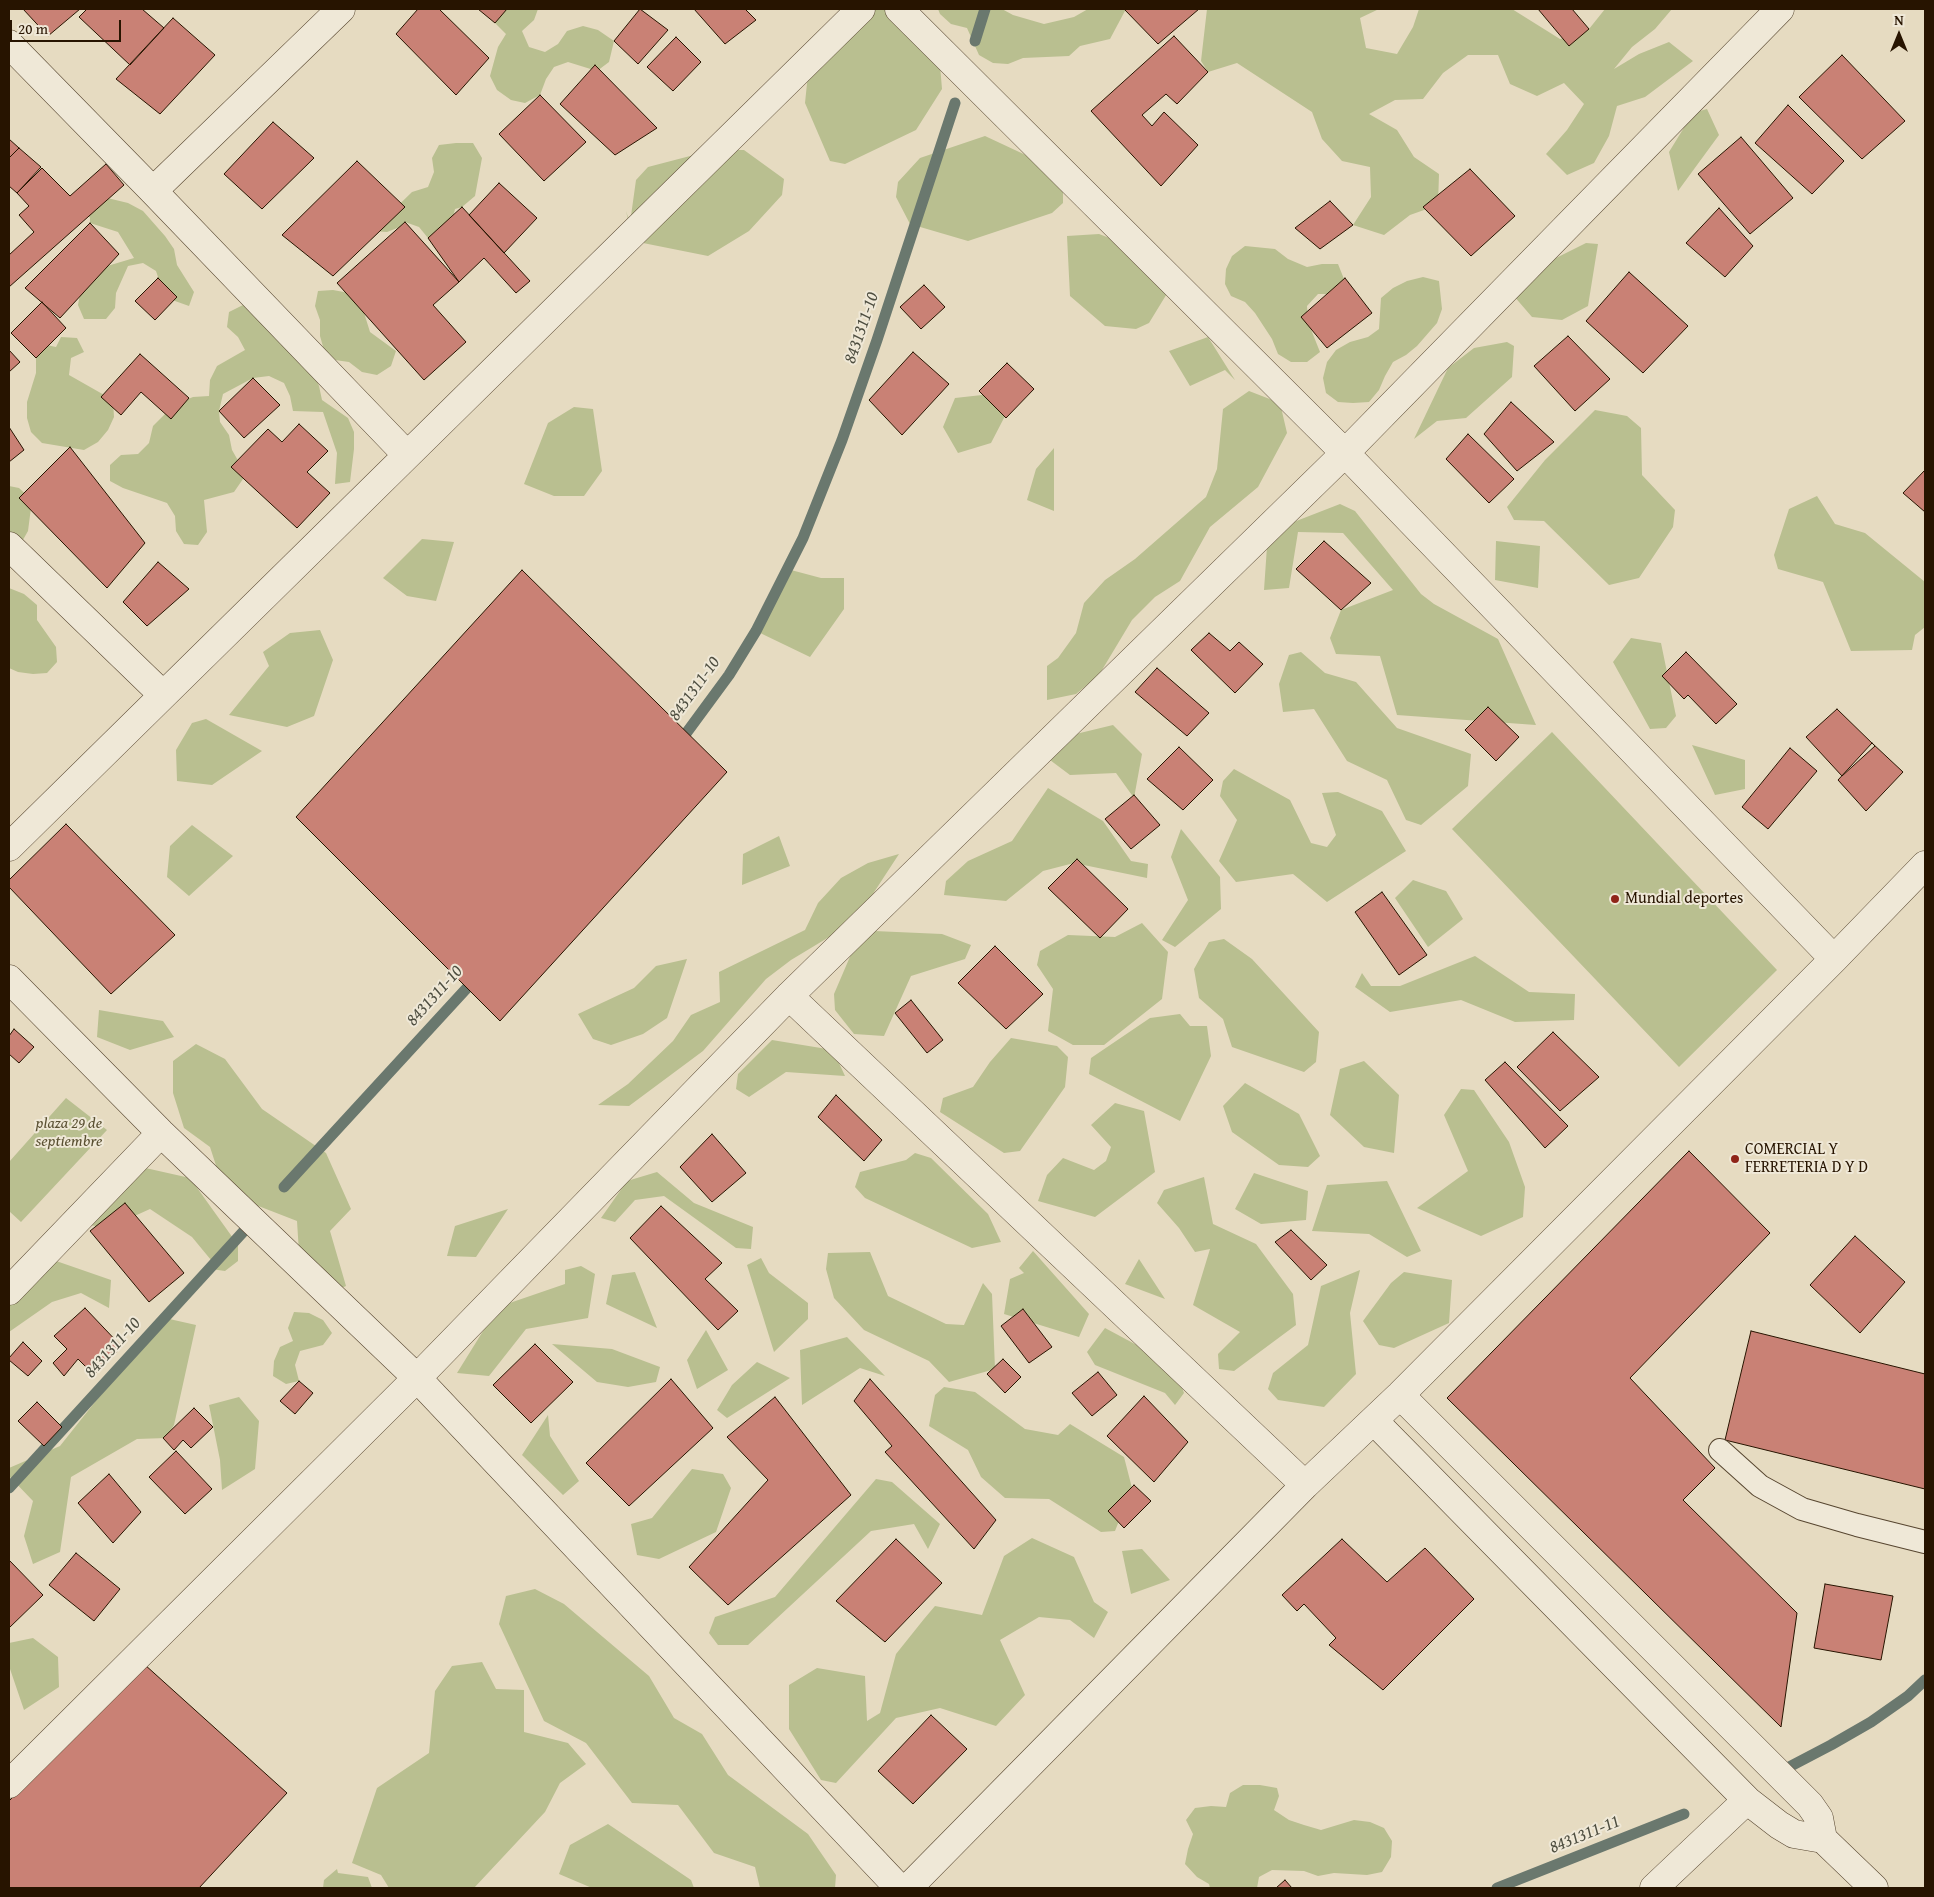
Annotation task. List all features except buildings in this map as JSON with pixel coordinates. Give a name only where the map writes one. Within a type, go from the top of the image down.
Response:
[{"type":"street","points":[[153,191],[341,9]]},
{"type":"street","points":[[9,847],[861,9]]},
{"type":"street","points":[[899,9],[1345,453],[1834,959]]},
{"type":"street","points":[[9,1784],[417,1378],[789,996],[1345,453],[1780,9]]},
{"type":"street","points":[[9,44],[407,455]]},
{"type":"street","points":[[9,546],[163,696]]},
{"type":"street","points":[[908,1888],[1304,1485],[1374,1421],[1834,959],[1925,865]]},
{"type":"street","points":[[9,979],[162,1133],[417,1378],[899,1888]]},
{"type":"street","points":[[789,996],[1304,1485]]},
{"type":"street","points":[[9,1291],[162,1133]]},
{"type":"street","points":[[1400,1395],[1810,1805],[1819,1818],[1823,1839]]},
{"type":"street","points":[[1374,1421],[1747,1800],[1794,1834],[1823,1839],[1874,1888]]},
{"type":"street","points":[[1654,1888],[1747,1800]]},
{"type":"lane","points":[[1720,1450],[1760,1486],[1802,1509],[1925,1542]]},
{"type":"green space","points":[[493,9],[538,9],[534,20],[522,31],[529,47],[545,52],[558,44],[567,31],[583,26],[598,30],[614,41],[609,62],[597,71],[568,62],[554,67],[546,79],[540,95],[525,103],[511,100],[497,90],[490,76],[498,47],[506,34],[495,23]]},
{"type":"green space","points":[[869,9],[905,9],[938,41],[942,89],[916,130],[845,164],[830,161],[805,103],[808,74]]},
{"type":"green space","points":[[938,9],[1002,9],[1013,15],[1044,24],[1074,17],[1088,9],[1126,9],[1110,39],[1080,46],[1069,56],[1023,58],[1008,64],[993,63],[979,55],[967,28],[951,24],[940,14]]},
{"type":"green space","points":[[1207,9],[1379,9],[1360,18],[1366,48],[1397,54],[1413,27],[1419,9],[1512,9],[1560,39],[1589,29],[1605,9],[1672,9],[1655,29],[1632,47],[1614,69],[1639,54],[1669,42],[1693,61],[1645,97],[1617,106],[1609,136],[1594,163],[1567,175],[1546,154],[1567,130],[1584,104],[1564,83],[1537,96],[1510,84],[1498,55],[1468,55],[1443,73],[1423,99],[1395,100],[1369,114],[1397,130],[1414,157],[1439,174],[1438,205],[1410,215],[1384,235],[1353,225],[1371,197],[1370,167],[1342,161],[1322,139],[1312,112],[1237,63],[1208,72],[1201,61]]},
{"type":"green space","points":[[1707,109],[1719,135],[1678,191],[1669,152],[1693,113]]},
{"type":"green space","points":[[985,136],[1032,158],[1063,188],[1063,203],[1052,213],[968,241],[910,224],[896,197],[898,182],[920,158]]},
{"type":"green space","points":[[473,143],[482,158],[475,196],[462,207],[455,209],[451,226],[443,239],[428,238],[419,227],[405,222],[400,227],[387,232],[372,231],[412,192],[428,187],[434,172],[432,158],[439,145]]},
{"type":"green space","points":[[713,150],[744,150],[784,179],[782,195],[749,231],[708,256],[633,241],[626,211],[630,223],[636,180],[648,167]]},
{"type":"green space","points":[[95,195],[128,203],[143,211],[165,236],[174,249],[177,265],[194,292],[189,306],[175,301],[163,292],[156,271],[143,263],[128,266],[116,293],[115,308],[106,319],[84,319],[78,305],[81,288],[104,267],[134,258],[118,232],[90,223],[90,218],[83,205]]},
{"type":"green space","points":[[1099,234],[1159,257],[1171,287],[1149,323],[1136,329],[1105,326],[1070,296],[1067,236]]},
{"type":"green space","points":[[1586,243],[1598,244],[1588,306],[1562,320],[1532,317],[1513,295],[1512,280]]},
{"type":"green space","points":[[1245,246],[1275,249],[1288,259],[1307,267],[1322,264],[1338,264],[1346,284],[1333,294],[1318,294],[1307,306],[1308,322],[1320,352],[1307,362],[1291,362],[1278,354],[1272,339],[1255,313],[1245,302],[1231,296],[1225,284],[1226,269],[1232,256]]},
{"type":"green space","points":[[1423,277],[1439,281],[1442,309],[1437,323],[1417,346],[1393,362],[1379,390],[1369,402],[1338,402],[1326,393],[1323,378],[1327,362],[1336,350],[1350,342],[1368,337],[1379,329],[1381,298],[1393,288],[1407,281]]},
{"type":"green space","points":[[333,290],[349,293],[361,303],[370,332],[396,351],[391,366],[377,375],[362,372],[349,362],[335,360],[324,350],[320,336],[320,320],[315,306],[318,291]]},
{"type":"green space","points":[[243,305],[258,311],[313,371],[322,400],[348,418],[354,432],[350,482],[335,484],[337,453],[323,412],[293,411],[290,396],[284,383],[269,376],[253,378],[223,394],[219,411],[220,422],[229,435],[232,450],[240,464],[243,479],[234,492],[204,500],[207,532],[198,545],[184,544],[176,531],[175,516],[167,503],[123,488],[110,481],[110,465],[121,455],[138,454],[149,443],[153,426],[174,405],[193,397],[209,396],[210,380],[217,366],[245,350],[238,337],[227,327],[229,312]]},
{"type":"green space","points":[[61,337],[77,338],[84,352],[71,358],[69,375],[113,400],[114,417],[108,430],[98,442],[84,450],[42,443],[31,432],[27,418],[27,402],[36,373],[36,358],[42,344],[56,347]]},
{"type":"green space","points":[[1208,337],[1235,380],[1225,370],[1190,386],[1169,351]]},
{"type":"green space","points":[[1507,342],[1514,346],[1512,377],[1466,418],[1437,421],[1414,439],[1448,368],[1474,348]]},
{"type":"green space","points":[[1018,391],[991,443],[958,453],[943,427],[955,398]]},
{"type":"green space","points":[[1249,391],[1280,403],[1287,433],[1258,487],[1210,527],[1180,581],[1155,597],[1132,620],[1099,675],[1076,694],[1047,700],[1047,666],[1058,658],[1076,633],[1084,603],[1105,580],[1135,559],[1206,497],[1217,469],[1223,409]]},
{"type":"green space","points":[[574,407],[593,409],[602,471],[584,496],[554,496],[524,484],[548,423]]},
{"type":"green space","points":[[1595,410],[1627,416],[1641,428],[1642,475],[1675,510],[1673,527],[1639,578],[1609,585],[1544,521],[1514,520],[1507,507],[1545,460]]},
{"type":"green space","points":[[1054,448],[1054,511],[1027,500],[1036,469]]},
{"type":"green space","points":[[9,486],[19,488],[32,500],[28,531],[20,545],[9,543]]},
{"type":"green space","points":[[1817,496],[1835,524],[1865,533],[1925,582],[1925,627],[1915,635],[1912,650],[1851,651],[1823,582],[1778,569],[1774,555],[1789,509]]},
{"type":"green space","points":[[1340,504],[1355,511],[1421,594],[1434,604],[1498,639],[1536,725],[1397,715],[1380,656],[1336,654],[1330,638],[1341,610],[1393,590],[1343,533],[1298,532],[1289,588],[1264,590],[1268,532]]},
{"type":"green space","points":[[422,539],[454,542],[436,601],[407,596],[383,578]]},
{"type":"green space","points":[[1496,541],[1540,546],[1538,588],[1495,580]]},
{"type":"green space","points":[[791,570],[821,578],[844,578],[844,609],[810,657],[756,631],[780,585]]},
{"type":"green space","points":[[9,588],[24,594],[37,605],[37,620],[56,647],[57,662],[47,673],[33,674],[18,672],[9,668]]},
{"type":"green space","points":[[320,630],[333,660],[314,716],[287,727],[229,715],[269,666],[263,652],[290,633]]},
{"type":"green space","points":[[1631,638],[1661,643],[1676,716],[1666,728],[1650,729],[1613,662]]},
{"type":"green space","points":[[1301,652],[1325,673],[1356,682],[1397,728],[1471,754],[1468,786],[1421,825],[1406,820],[1387,780],[1347,761],[1314,709],[1283,712],[1279,684],[1289,655]]},
{"type":"green space","points":[[206,719],[262,751],[212,785],[177,781],[176,750],[192,723]]},
{"type":"green space","points":[[1113,725],[1142,754],[1134,798],[1116,773],[1070,775],[1046,757],[1047,741]]},
{"type":"green space","name":"Mundial deportes","points":[[1552,732],[1777,970],[1679,1067],[1452,829]]},
{"type":"green space","points":[[1692,745],[1745,760],[1745,789],[1715,795]]},
{"type":"green space","points":[[1234,769],[1290,800],[1311,843],[1327,847],[1336,835],[1322,793],[1338,792],[1382,811],[1406,851],[1327,902],[1293,874],[1236,882],[1219,861],[1237,820],[1220,796],[1223,781]]},
{"type":"green space","points":[[1048,788],[1103,821],[1131,861],[1148,864],[1147,878],[1074,863],[1043,871],[1006,901],[944,895],[946,881],[968,861],[1012,841]]},
{"type":"green space","points":[[192,825],[233,856],[189,896],[167,877],[170,846]]},
{"type":"green space","points":[[1181,829],[1220,877],[1221,909],[1175,947],[1162,940],[1188,900],[1171,857]]},
{"type":"green space","points":[[779,836],[790,866],[742,885],[743,854]]},
{"type":"green space","points":[[899,854],[865,906],[844,928],[791,960],[766,979],[703,1051],[629,1106],[598,1105],[628,1084],[673,1041],[691,1015],[720,1002],[719,972],[805,930],[818,903],[841,878],[868,863]]},
{"type":"green space","points":[[1413,880],[1446,891],[1463,919],[1428,947],[1395,898]]},
{"type":"green space","points":[[1142,923],[1168,952],[1162,999],[1104,1045],[1073,1045],[1048,1031],[1053,989],[1037,965],[1040,951],[1068,935],[1115,937]]},
{"type":"green space","points":[[874,931],[942,934],[971,945],[965,959],[911,976],[884,1036],[854,1034],[835,1010],[834,994],[858,938]]},
{"type":"green space","points":[[1224,939],[1252,959],[1319,1032],[1316,1062],[1304,1072],[1232,1047],[1223,1019],[1199,998],[1194,969],[1209,942]]},
{"type":"green space","points":[[1475,956],[1529,992],[1575,994],[1574,1020],[1515,1022],[1461,1000],[1390,1012],[1355,987],[1362,973],[1371,986],[1400,986]]},
{"type":"green space","points":[[687,959],[667,1018],[643,1034],[611,1045],[593,1039],[578,1014],[634,988],[656,966]]},
{"type":"green space","points":[[99,1010],[163,1021],[174,1037],[130,1050],[97,1037]]},
{"type":"green space","points":[[1180,1014],[1190,1026],[1207,1026],[1211,1056],[1180,1121],[1089,1074],[1091,1058],[1150,1018]]},
{"type":"green space","points":[[1011,1038],[1057,1046],[1068,1057],[1065,1087],[1020,1151],[1004,1153],[940,1112],[943,1098],[973,1087],[990,1062]]},
{"type":"green space","points":[[772,1040],[833,1050],[845,1076],[786,1072],[749,1097],[736,1089],[738,1074]]},
{"type":"green space","points":[[196,1044],[225,1059],[262,1109],[326,1153],[351,1209],[330,1231],[346,1286],[331,1293],[301,1284],[297,1221],[225,1193],[210,1147],[184,1128],[173,1093],[173,1061]]},
{"type":"green space","points":[[1364,1061],[1399,1095],[1394,1153],[1364,1147],[1330,1115],[1340,1069]]},
{"type":"green space","points":[[1245,1083],[1299,1114],[1320,1156],[1308,1167],[1279,1165],[1232,1132],[1223,1106]]},
{"type":"green space","points":[[1461,1089],[1474,1090],[1509,1142],[1525,1187],[1523,1217],[1481,1236],[1417,1208],[1468,1171],[1444,1115]]},
{"type":"green space","name":"plaza 29 de septiembre","points":[[66,1098],[107,1130],[21,1222],[9,1211],[9,1162]]},
{"type":"green space","points":[[1115,1103],[1144,1111],[1155,1172],[1095,1217],[1038,1201],[1047,1175],[1063,1158],[1094,1170],[1106,1161],[1111,1147],[1091,1125]]},
{"type":"green space","points":[[915,1153],[931,1158],[988,1214],[1001,1242],[972,1248],[865,1198],[855,1187],[860,1172],[906,1160]]},
{"type":"green space","points":[[141,1167],[190,1178],[238,1245],[238,1261],[225,1271],[211,1269],[211,1260],[192,1237],[150,1209],[108,1228],[77,1223],[95,1181]]},
{"type":"green space","points":[[657,1172],[694,1203],[753,1227],[751,1249],[736,1248],[664,1196],[635,1200],[615,1222],[601,1218],[627,1181]]},
{"type":"green space","points":[[1254,1173],[1308,1191],[1306,1220],[1261,1224],[1235,1209]]},
{"type":"green space","points":[[1204,1177],[1213,1224],[1256,1244],[1293,1294],[1296,1325],[1234,1371],[1219,1369],[1218,1354],[1240,1332],[1193,1305],[1210,1249],[1195,1252],[1179,1228],[1157,1203],[1164,1190]]},
{"type":"green space","points":[[1387,1181],[1421,1251],[1407,1257],[1369,1234],[1312,1231],[1327,1185]]},
{"type":"green space","points":[[508,1209],[476,1257],[447,1256],[455,1226]]},
{"type":"green space","points":[[1033,1251],[1089,1314],[1079,1337],[1004,1314],[1010,1279],[1024,1273],[1019,1268]]},
{"type":"green space","points":[[870,1252],[888,1296],[946,1324],[964,1325],[983,1283],[992,1294],[995,1369],[949,1382],[929,1361],[864,1330],[834,1298],[826,1269],[828,1253]]},
{"type":"green space","points":[[36,1254],[111,1280],[109,1308],[81,1293],[52,1302],[9,1332],[9,1291]]},
{"type":"green space","points":[[761,1258],[769,1273],[808,1303],[808,1319],[774,1352],[747,1265]]},
{"type":"green space","points":[[1139,1259],[1165,1299],[1125,1284]]},
{"type":"green space","points":[[581,1266],[595,1274],[588,1318],[526,1329],[489,1376],[457,1373],[498,1307],[565,1284],[565,1270]]},
{"type":"green space","points":[[1360,1270],[1350,1313],[1356,1374],[1324,1407],[1278,1400],[1268,1389],[1273,1373],[1308,1345],[1321,1286]]},
{"type":"green space","points":[[635,1272],[657,1328],[606,1304],[612,1275]]},
{"type":"green space","points":[[1404,1272],[1452,1280],[1449,1323],[1394,1348],[1379,1345],[1363,1321],[1391,1283]]},
{"type":"green space","points":[[294,1312],[309,1313],[323,1320],[332,1333],[323,1345],[300,1351],[295,1365],[299,1381],[286,1384],[273,1376],[274,1361],[280,1347],[293,1341],[288,1328]]},
{"type":"green space","points":[[165,1318],[196,1325],[174,1425],[166,1438],[137,1439],[71,1477],[60,1552],[33,1564],[24,1536],[33,1501],[9,1476],[9,1468],[60,1446],[149,1334],[152,1326]]},
{"type":"green space","points":[[1105,1328],[1174,1365],[1184,1393],[1175,1405],[1165,1393],[1095,1365],[1087,1352]]},
{"type":"green space","points":[[706,1330],[728,1370],[697,1389],[687,1360]]},
{"type":"green space","points":[[847,1337],[885,1376],[860,1368],[802,1405],[800,1350]]},
{"type":"green space","points":[[552,1344],[612,1349],[660,1367],[656,1382],[628,1387],[597,1382]]},
{"type":"green space","points":[[757,1362],[790,1378],[727,1418],[717,1410],[732,1385]]},
{"type":"green space","points":[[944,1387],[975,1392],[1025,1429],[1058,1435],[1070,1424],[1124,1457],[1132,1488],[1115,1531],[1101,1532],[1049,1499],[1005,1498],[981,1477],[968,1450],[929,1426],[935,1395]]},
{"type":"green space","points":[[239,1397],[259,1421],[255,1469],[222,1490],[220,1460],[209,1405]]},
{"type":"green space","points":[[548,1415],[550,1436],[579,1481],[563,1495],[522,1455]]},
{"type":"green space","points":[[692,1469],[723,1474],[731,1488],[716,1532],[659,1559],[637,1555],[631,1524],[652,1518]]},
{"type":"green space","points":[[876,1479],[892,1482],[940,1524],[928,1549],[914,1524],[871,1531],[748,1645],[718,1645],[709,1633],[715,1617],[775,1597]]},
{"type":"green space","points":[[1032,1538],[1074,1557],[1094,1602],[1108,1612],[1094,1638],[1070,1620],[1039,1617],[1000,1640],[1025,1695],[996,1726],[940,1708],[896,1718],[836,1783],[821,1780],[789,1729],[789,1685],[817,1668],[865,1676],[867,1721],[880,1713],[896,1654],[935,1606],[982,1615],[1004,1556]]},
{"type":"green space","points":[[1142,1549],[1170,1580],[1131,1594],[1122,1551]]},
{"type":"green space","points":[[535,1589],[564,1604],[649,1676],[674,1718],[702,1734],[728,1775],[808,1834],[836,1875],[835,1888],[760,1888],[755,1867],[714,1853],[678,1805],[632,1803],[586,1743],[544,1721],[499,1624],[506,1596]]},
{"type":"green space","points":[[33,1638],[58,1657],[59,1687],[24,1710],[9,1666],[9,1643]]},
{"type":"green space","points":[[482,1662],[496,1689],[524,1690],[524,1732],[568,1743],[586,1764],[560,1783],[545,1812],[474,1888],[389,1888],[381,1875],[352,1863],[377,1788],[429,1753],[435,1691],[452,1666]]},
{"type":"green space","points":[[1243,1785],[1277,1788],[1279,1796],[1274,1810],[1289,1820],[1304,1825],[1321,1830],[1354,1820],[1370,1822],[1384,1828],[1392,1841],[1391,1857],[1382,1872],[1367,1875],[1334,1873],[1318,1876],[1304,1871],[1272,1870],[1259,1877],[1257,1888],[1210,1888],[1209,1884],[1197,1877],[1185,1864],[1193,1834],[1186,1820],[1195,1808],[1226,1807],[1230,1793]]},
{"type":"green space","points":[[608,1824],[691,1880],[694,1888],[592,1888],[559,1874],[570,1845]]},
{"type":"green space","points":[[337,1869],[338,1873],[368,1877],[372,1888],[323,1888],[324,1880]]},
{"type":"waterway","name":"8431311-10","points":[[975,41],[985,9]]},
{"type":"waterway","name":"8431311-10","points":[[679,743],[729,675],[756,631],[803,538],[842,440],[877,340],[955,103]]},
{"type":"waterway","name":"8431311-10","points":[[284,1187],[477,977]]},
{"type":"waterway","name":"8431311-10","points":[[9,1488],[243,1232]]},
{"type":"waterway","name":"8431311-11","points":[[1789,1767],[1871,1722],[1908,1696],[1925,1680]]},
{"type":"waterway","name":"8431311-11","points":[[1497,1888],[1684,1814]]},
{"type":"place","name":"Mundial deportes","points":[[1615,899]]},
{"type":"place","name":"COMERCIAL Y FERRETERIA D Y D","points":[[1735,1159]]}]
